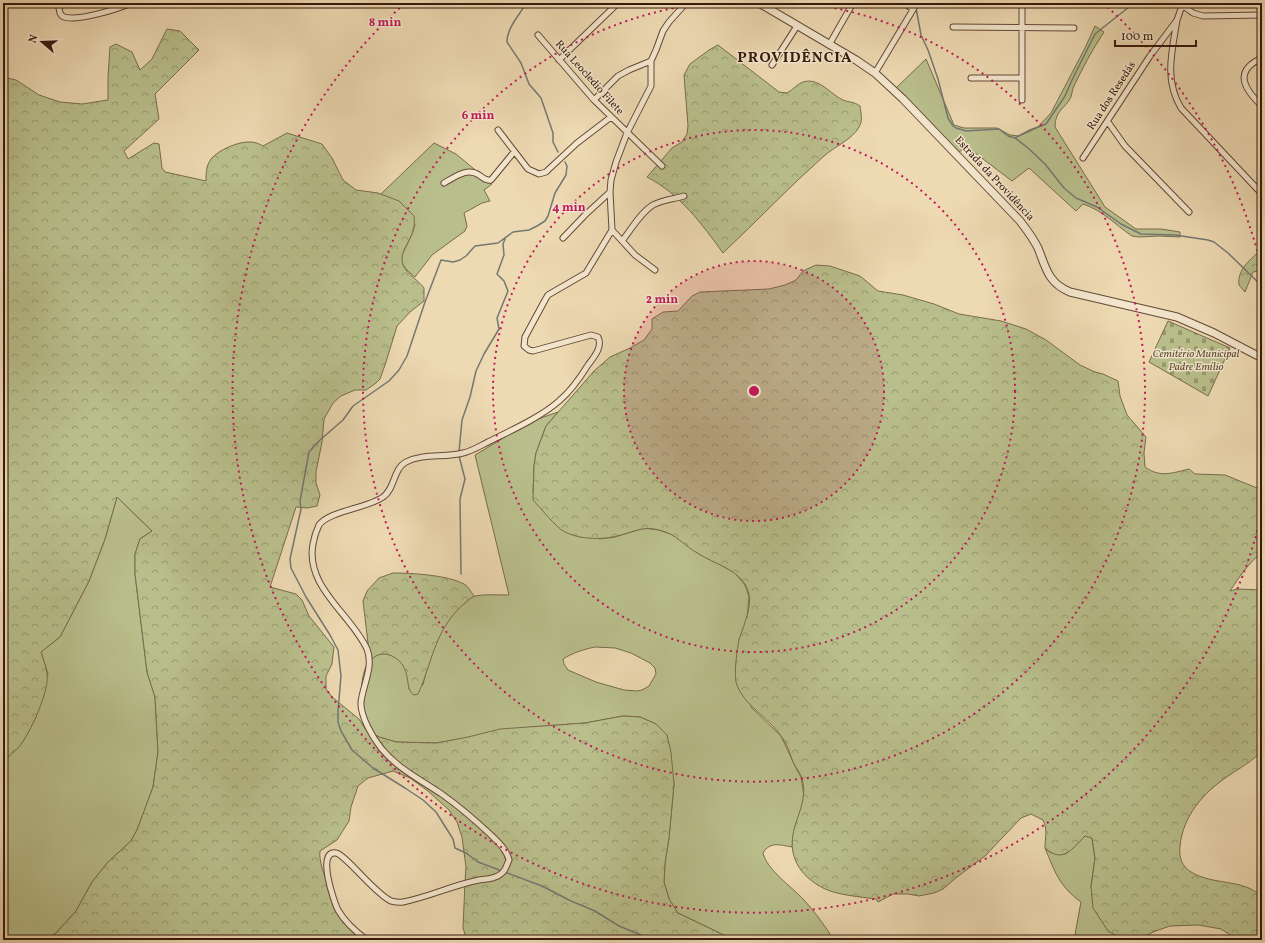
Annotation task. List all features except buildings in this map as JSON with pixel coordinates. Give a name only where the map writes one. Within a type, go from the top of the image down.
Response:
[{"type":"street","points":[[58,3],[62,16],[70,19],[105,12],[131,3]]},
{"type":"street","points":[[559,60],[618,3]]},
{"type":"street","points":[[367,940],[346,920],[334,902],[327,868],[328,857],[332,854],[336,853],[342,856],[364,879],[386,898],[400,903],[469,882],[493,878],[502,873],[509,860],[505,851],[500,845],[475,820],[444,796],[398,766],[379,746],[369,730],[361,705],[369,668],[368,652],[363,641],[335,606],[322,586],[315,570],[312,553],[314,537],[319,526],[324,520],[376,502],[385,496],[392,486],[400,467],[404,462],[414,458],[443,456],[469,451],[503,435],[550,409],[570,392],[582,376],[599,348],[600,340],[598,337],[591,335],[533,351],[524,346],[524,342],[548,295],[582,276],[589,270],[612,230],[610,192],[614,170],[627,133],[651,86],[651,62],[665,27],[686,3]]},
{"type":"street","name":"Estrada da Providência","points":[[759,3],[874,73],[904,99],[1020,222],[1033,239],[1049,275],[1059,286],[1070,292],[1177,317],[1214,333],[1262,358]]},
{"type":"street","points":[[830,45],[853,3]]},
{"type":"street","points":[[874,73],[915,6],[904,3]]},
{"type":"street","points":[[1022,3],[1022,100]]},
{"type":"street","points":[[1183,4],[1193,12],[1209,16],[1262,15]]},
{"type":"street","name":"Rua dos Resedás","points":[[1083,158],[1150,56],[1177,20],[1183,4]]},
{"type":"street","points":[[1177,20],[1170,76],[1176,101],[1262,194]]},
{"type":"street","points":[[772,65],[797,26]]},
{"type":"street","points":[[953,27],[1074,28]]},
{"type":"street","name":"Rua Leocledio Filete","points":[[538,35],[610,117],[662,166]]},
{"type":"street","points":[[1262,58],[1249,66],[1244,76],[1246,88],[1251,96],[1262,106]]},
{"type":"street","points":[[594,100],[624,72],[651,62]]},
{"type":"street","points":[[971,78],[1022,78]]},
{"type":"street","points":[[498,130],[525,165],[539,174],[546,172],[610,117]]},
{"type":"street","points":[[1108,122],[1125,146],[1189,212]]},
{"type":"street","points":[[444,183],[467,172],[474,172],[489,180],[493,178],[514,152]]},
{"type":"street","points":[[563,238],[585,214],[610,192]]},
{"type":"street","points":[[622,241],[640,218],[653,205],[684,196]]},
{"type":"street","points":[[612,230],[635,255],[655,270]]},
{"type":"green space","points":[[1095,26],[1104,32],[1080,74],[1073,88],[1069,101],[1058,113],[1055,121],[1055,127],[1105,207],[1136,229],[1161,229],[1180,232],[1180,237],[1132,236],[1097,210],[1083,204],[1076,211],[1029,168],[1012,181],[966,146],[956,155],[894,90],[926,59],[954,125],[964,128],[997,128],[1010,135],[1019,136],[1037,128],[1051,113]]},
{"type":"green space","points":[[167,29],[180,31],[199,50],[155,94],[159,119],[124,151],[128,159],[154,143],[159,144],[162,168],[165,172],[206,181],[209,162],[214,156],[224,149],[246,142],[254,142],[263,146],[287,133],[322,144],[332,158],[343,180],[356,190],[378,193],[399,201],[414,216],[413,230],[404,250],[402,261],[403,266],[424,288],[424,301],[410,312],[397,326],[380,379],[366,390],[355,390],[341,396],[333,403],[324,419],[322,442],[316,472],[316,483],[320,495],[317,506],[307,508],[296,507],[270,587],[296,594],[302,600],[309,616],[334,647],[332,664],[326,676],[326,689],[332,697],[359,719],[366,730],[379,737],[396,742],[437,743],[500,729],[585,723],[623,716],[640,717],[656,724],[667,735],[671,752],[674,784],[664,882],[669,899],[678,913],[734,940],[467,940],[463,928],[466,867],[462,837],[457,822],[449,810],[428,791],[410,778],[393,771],[368,778],[358,786],[351,807],[349,821],[337,840],[320,851],[320,858],[325,878],[340,910],[349,925],[365,940],[46,940],[56,933],[76,911],[92,882],[108,862],[131,841],[137,830],[153,787],[158,752],[155,697],[147,672],[135,574],[135,554],[140,539],[152,531],[117,497],[105,539],[89,581],[60,637],[41,652],[47,670],[47,681],[38,712],[19,747],[3,761],[3,77],[16,80],[39,95],[60,102],[82,104],[108,100],[110,47],[116,44],[132,52],[140,70],[152,59]]},
{"type":"green space","points":[[718,45],[779,92],[787,93],[803,82],[814,82],[843,100],[860,106],[861,117],[860,125],[852,135],[811,168],[723,253],[690,210],[670,192],[647,177],[672,148],[682,142],[687,134],[688,126],[684,75],[690,64]]},
{"type":"green space","points":[[434,143],[456,154],[492,184],[484,190],[490,201],[482,203],[464,213],[467,226],[465,231],[432,255],[415,277],[404,266],[402,258],[415,224],[381,194]]},
{"type":"green space","points":[[1262,249],[1262,273],[1259,271],[1253,272],[1245,292],[1239,285],[1240,274],[1242,269]]},
{"type":"green space","points":[[816,265],[830,266],[860,276],[878,291],[903,295],[934,304],[959,314],[1001,321],[1026,329],[1046,340],[1080,365],[1118,381],[1120,396],[1127,415],[1146,437],[1144,453],[1145,467],[1161,474],[1189,469],[1195,474],[1225,475],[1262,490],[1262,552],[1244,570],[1230,591],[1237,589],[1262,590],[1262,751],[1250,762],[1210,790],[1196,806],[1185,825],[1180,846],[1180,858],[1188,870],[1192,873],[1209,879],[1241,885],[1256,892],[1262,897],[1262,940],[1231,940],[1229,934],[1221,929],[1199,925],[1170,926],[1153,932],[1139,940],[1125,940],[1108,931],[1093,908],[1091,887],[1095,858],[1092,838],[1085,836],[1071,850],[1062,855],[1051,853],[1045,848],[1046,830],[1043,820],[1031,814],[1021,818],[985,856],[943,889],[934,893],[919,896],[893,894],[878,902],[876,899],[836,893],[816,884],[808,878],[797,864],[792,846],[804,789],[801,776],[783,739],[776,729],[744,698],[739,690],[735,678],[738,644],[749,605],[748,591],[745,584],[730,570],[699,554],[671,534],[653,529],[644,529],[608,538],[578,537],[561,530],[533,500],[536,453],[546,426],[594,371],[610,357],[644,340],[652,329],[652,319],[663,312],[678,311],[692,296],[700,292],[769,289],[785,285],[796,280],[803,271]]},
{"type":"green space","name":"Cemitério Municipal Padre Emílio","points":[[1168,321],[1230,348],[1208,396],[1149,362]]},
{"type":"green space","points":[[558,412],[546,426],[536,453],[533,493],[599,539],[615,537],[644,528],[659,530],[676,536],[699,554],[735,573],[745,585],[749,597],[747,619],[739,640],[751,707],[781,736],[801,777],[804,796],[795,826],[792,847],[772,845],[763,853],[769,866],[808,905],[820,919],[834,940],[734,940],[678,913],[669,899],[664,882],[674,784],[667,735],[656,724],[640,717],[623,716],[585,723],[532,727],[437,743],[396,742],[379,737],[366,730],[361,692],[365,669],[372,658],[381,654],[386,654],[397,658],[404,666],[409,689],[423,685],[429,662],[438,638],[458,608],[475,596],[509,595],[475,455],[532,421]],"holes":[[[595,647],[615,648],[631,653],[650,663],[655,668],[656,674],[649,686],[637,691],[624,690],[596,682],[568,670],[564,664],[563,659],[583,650]]]},
{"type":"green space","points":[[117,497],[152,531],[140,539],[135,554],[135,574],[147,672],[155,697],[158,752],[153,787],[137,830],[131,841],[108,862],[92,882],[76,911],[56,933],[46,940],[3,940],[3,761],[18,747],[36,717],[48,674],[41,652],[60,637],[89,581],[105,539]]},
{"type":"green space","points":[[393,573],[419,574],[449,578],[465,585],[474,596],[457,610],[445,626],[436,645],[420,690],[418,694],[414,695],[409,688],[406,672],[399,661],[392,656],[383,654],[370,660],[363,601],[367,591],[379,578]]},
{"type":"green space","points":[[1086,835],[1092,838],[1095,858],[1091,887],[1117,935],[1125,940],[1074,940],[1081,902],[1058,878],[1045,848],[1051,853],[1066,854]]},
{"type":"waterway","points":[[526,3],[511,26],[507,42],[521,63],[529,84],[541,98],[553,133],[553,142],[558,152]]},
{"type":"waterway","points":[[1015,138],[1046,124],[1065,96],[1095,34],[1134,3]]},
{"type":"waterway","points":[[916,8],[921,35],[938,79],[948,118],[953,126],[966,131],[999,129],[1008,136],[1015,138],[1028,148],[1045,164],[1064,188],[1076,198],[1097,207],[1121,224],[1141,234],[1175,235],[1214,242],[1228,253],[1262,286]]},
{"type":"waterway","points":[[565,162],[567,166],[566,175],[555,193],[545,221],[529,230],[513,232],[498,243],[475,246],[460,260],[453,262],[441,260],[407,356],[399,370],[389,381],[353,406],[343,420],[309,452],[300,501],[301,509],[290,559],[291,568],[306,597],[338,650],[341,676],[338,722],[341,731],[352,750],[373,768],[423,800],[436,812],[453,839],[455,848],[466,853],[478,862],[542,886],[595,911],[619,926],[653,940]]},
{"type":"waterway","points":[[459,452],[462,420],[470,397],[476,371],[499,329],[497,318],[508,291],[504,281],[497,274],[504,255],[503,244],[505,239]]},
{"type":"waterway","points":[[459,456],[465,479],[460,499],[461,574]]},
{"type":"district","name":"PROVIDÊNCIA","points":[[795,58]]}]
